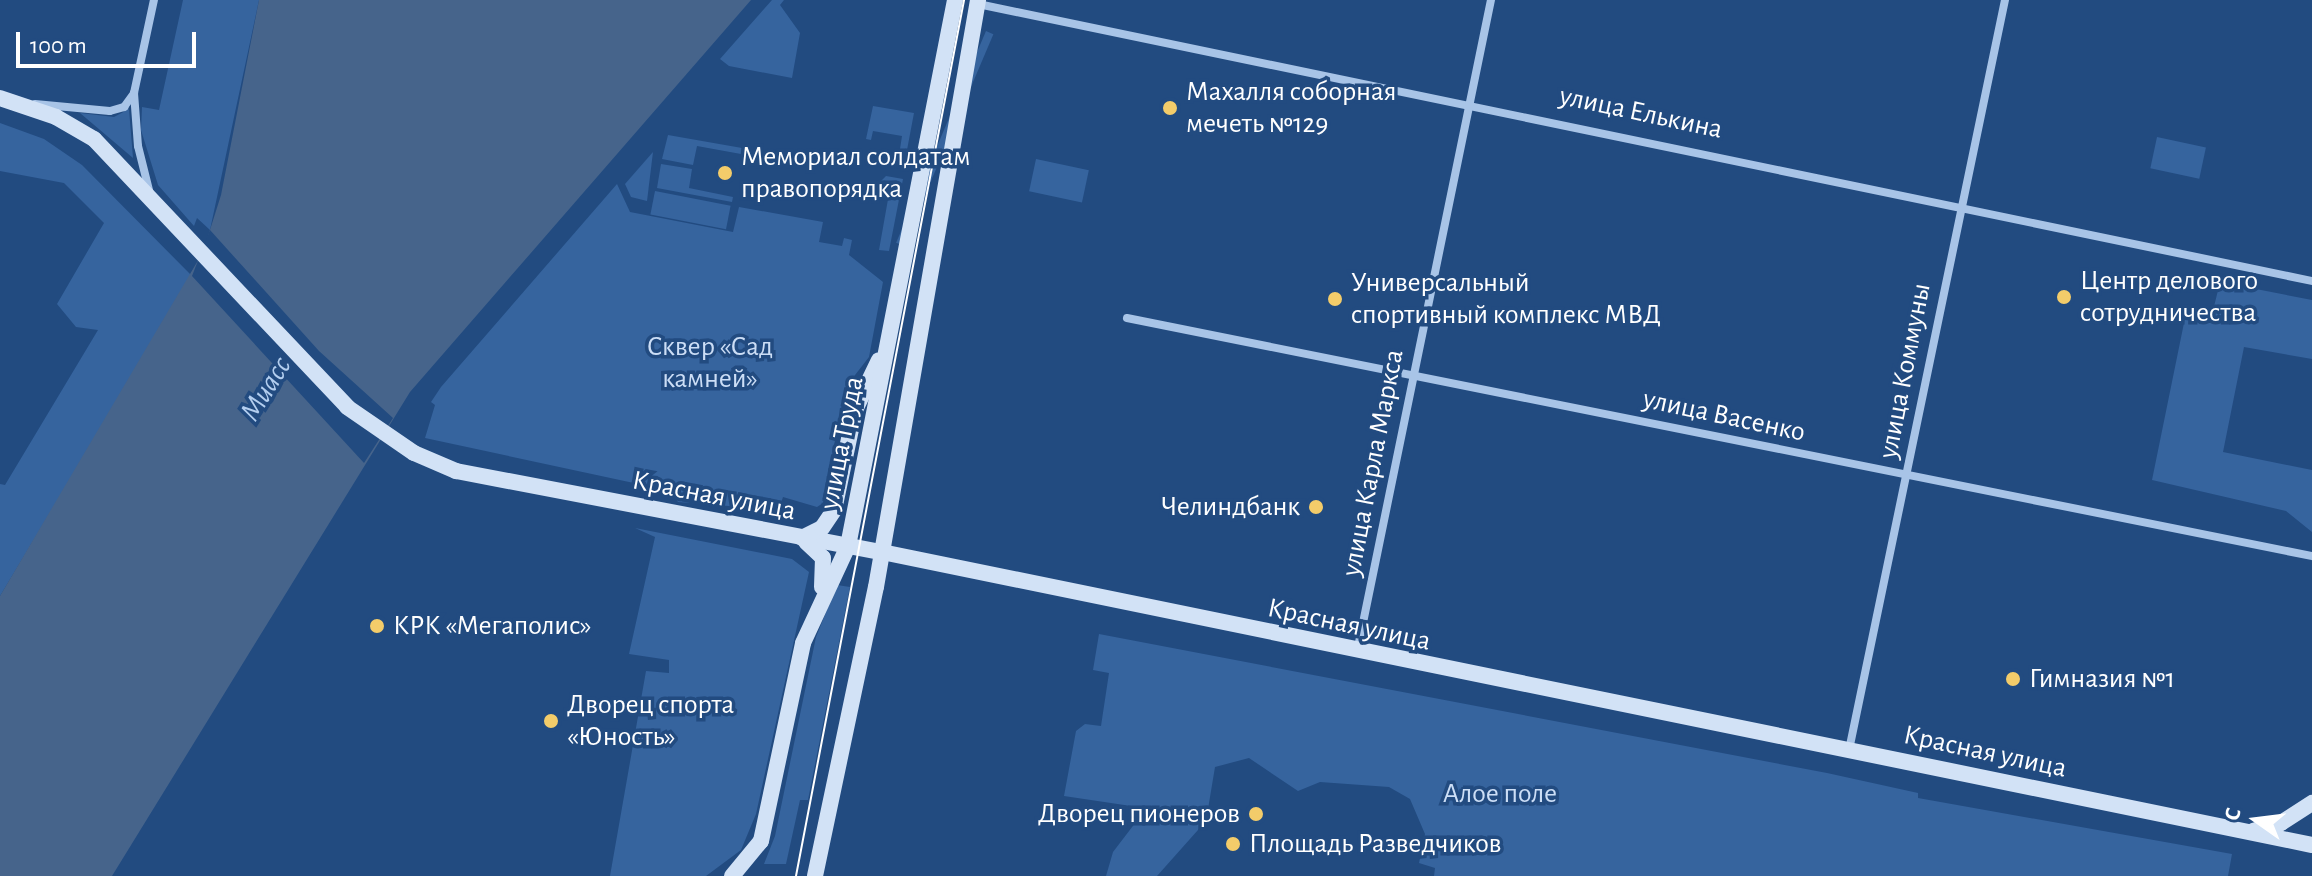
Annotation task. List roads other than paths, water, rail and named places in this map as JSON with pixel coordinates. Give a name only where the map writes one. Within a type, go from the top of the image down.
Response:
[{"type":"main road","name":"улица Елькина","points":[[957,0],[978,2]]},
{"type":"main road","name":"улица Труда","points":[[732,876],[756,852],[765,830],[813,614],[848,546],[957,0]]},
{"type":"main road","name":"улица Труда","points":[[815,876],[882,552],[978,2]]},
{"type":"main road","name":"Красная улица","points":[[0,98],[23,104],[85,132],[151,195],[326,387],[383,435],[429,461],[469,475],[882,552],[1357,653],[2312,845]]},
{"type":"main road","points":[[813,614],[824,565],[819,551],[802,538],[822,528],[834,510],[855,410],[886,348]]},
{"type":"main road","points":[[2248,832],[2281,823],[2312,803]]},
{"type":"street","points":[[151,195],[138,146],[134,93],[154,0]]},
{"type":"street","name":"улица Карла Маркса","points":[[1357,653],[1491,0]]},
{"type":"street","name":"улица Коммуны","points":[[1848,751],[2005,0]]},
{"type":"street","name":"улица Елькина","points":[[978,2],[2312,281]]},
{"type":"street","points":[[23,104],[110,111],[124,107],[134,93]]},
{"type":"street","name":"улица Васенко","points":[[1127,318],[1413,373],[1906,477],[2312,556]]},
{"type":"water","name":"Миасс","points":[[259,0],[751,0],[410,392],[112,876],[0,876],[0,596],[203,252],[221,195]]},
{"type":"tram line","points":[[796,876],[964,0]]},
{"type":"place","name":"Махалля соборная мечеть №129","points":[[1170,108]]},
{"type":"place","name":"Мемориал солдатам правопорядка","points":[[725,173]]},
{"type":"place","name":"Центр делового сотрудничества","points":[[2064,297]]},
{"type":"place","name":"Универсальный спортивный комплекс МВД","points":[[1335,299]]},
{"type":"place","name":"Челиндбанк","points":[[1316,507]]},
{"type":"place","name":"КРК «Мегаполис»","points":[[377,626]]},
{"type":"place","name":"Гимназия №1","points":[[2013,679]]},
{"type":"place","name":"Дворец спорта «Юность»","points":[[551,721]]},
{"type":"place","name":"Дворец пионеров","points":[[1256,814]]},
{"type":"place","name":"Площадь Разведчиков","points":[[1233,844]]},
{"type":"park label","name":"Сквер «Сад камней»","points":[[710,363]]},
{"type":"park label","name":"Алое поле","points":[[1500,794]]}]
